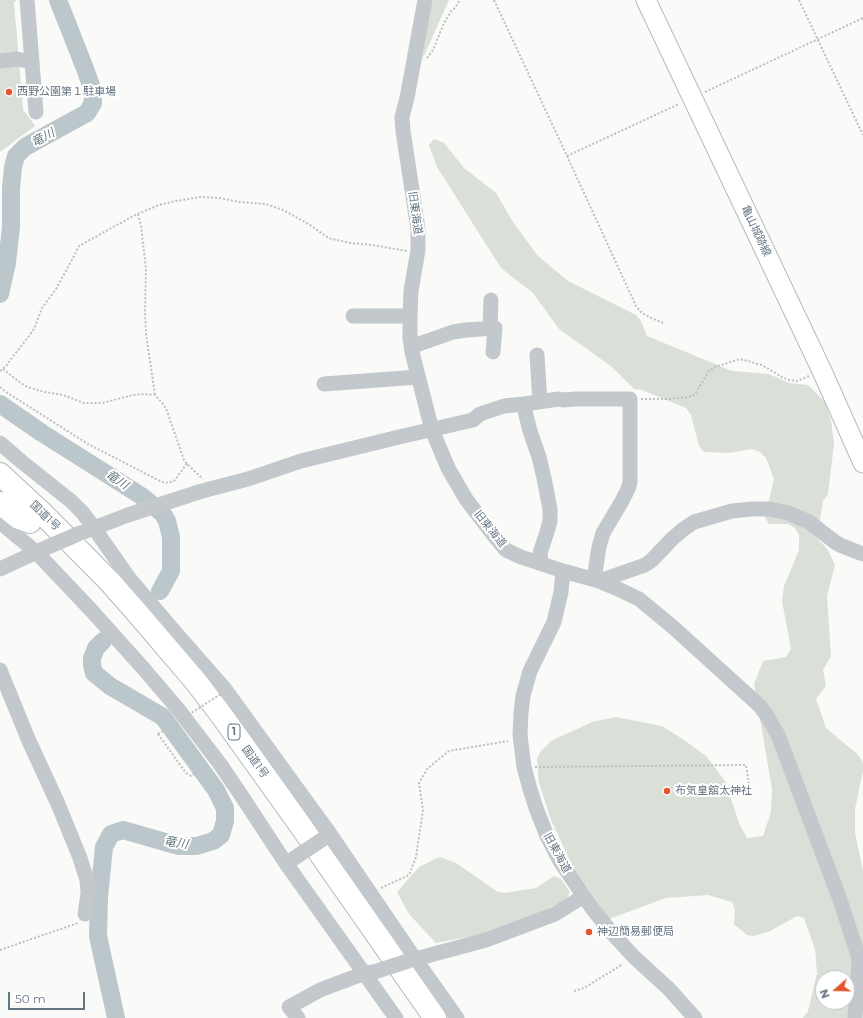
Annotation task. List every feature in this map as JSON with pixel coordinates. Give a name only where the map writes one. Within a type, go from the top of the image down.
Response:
[{"type":"highway","points":[[0,464],[32,493],[36,517],[19,518],[0,503]]},
{"type":"highway","name":"国道1号","points":[[0,474],[185,690],[255,785],[418,1018]]},
{"type":"highway","name":"国道1号","points":[[0,493],[36,517],[76,547],[139,615],[197,683],[298,822],[435,1018]]},
{"type":"main road","name":"亀山城跡線","points":[[646,0],[822,371],[863,463]]},
{"type":"street","points":[[27,0],[36,112]]},
{"type":"street","name":"旧東海道","points":[[425,0],[407,98],[402,117],[402,131],[418,229],[418,254],[411,291],[411,345],[432,430],[448,468],[466,499],[506,550],[521,557],[563,571],[561,592],[554,622],[530,671],[523,696],[520,735],[524,767],[536,808],[547,836],[560,861],[601,919],[634,957],[669,989],[696,1018]]},
{"type":"street","points":[[0,51],[31,45]]},
{"type":"street","points":[[0,61],[17,59],[32,62]]},
{"type":"street","points":[[490,328],[491,300]]},
{"type":"street","points":[[353,316],[410,316]]},
{"type":"street","points":[[411,345],[420,344],[453,332],[495,328],[494,352]]},
{"type":"street","points":[[538,356],[540,402]]},
{"type":"street","points":[[324,384],[418,377]]},
{"type":"street","points":[[0,569],[78,534],[166,502],[211,488],[248,479],[302,461],[473,420],[480,414],[504,406],[559,399],[630,399],[630,482],[622,501],[603,533],[599,547],[596,580]]},
{"type":"street","points":[[524,404],[530,431],[539,457],[550,509],[548,532],[540,553],[540,563]]},
{"type":"street","points":[[0,443],[71,501],[83,513],[129,578],[174,632],[224,688],[326,837],[372,897],[411,960],[457,1018]]},
{"type":"street","points":[[596,580],[645,565],[652,560],[673,538],[694,522],[732,511],[742,510],[761,509],[788,513],[809,522],[840,545],[863,554]]},
{"type":"street","points":[[0,522],[39,551],[178,709],[224,770],[369,973],[396,1018]]},
{"type":"street","points":[[563,571],[596,580],[638,599],[674,628],[760,706],[778,735],[839,898],[858,955],[859,962],[855,1018]]},
{"type":"street","points":[[0,670],[80,858],[87,880],[88,893],[85,914]]},
{"type":"street","points":[[289,861],[326,837]]},
{"type":"street","points":[[298,1018],[289,1007],[320,990],[411,960],[486,940],[555,914],[584,896]]},
{"type":"path","points":[[424,63],[433,50],[444,23],[460,0]]},
{"type":"path","points":[[494,0],[636,306],[642,313],[663,323]]},
{"type":"path","points":[[799,0],[863,135]]},
{"type":"path","points":[[567,156],[863,18]]},
{"type":"path","points":[[0,371],[34,329],[42,308],[56,289],[79,246],[112,226],[138,213],[159,205],[201,197],[266,204],[283,210],[332,239],[418,254]]},
{"type":"path","points":[[138,213],[146,269],[146,334],[156,395],[167,410],[184,460],[211,488]]},
{"type":"path","points":[[630,399],[688,398],[695,394],[709,371],[715,367],[740,359],[762,366],[789,380],[797,381],[822,371]]},
{"type":"path","points":[[3,369],[27,387],[63,395],[84,403],[102,403],[133,395],[156,395]]},
{"type":"path","points":[[0,387],[88,444],[165,483],[174,480],[188,464]]},
{"type":"path","points":[[210,763],[191,776],[186,773],[158,734],[221,694]]},
{"type":"path","points":[[372,897],[382,887],[409,876],[416,857],[423,810],[419,783],[427,769],[449,751],[515,739],[520,735]]},
{"type":"path","points":[[524,767],[746,765],[749,784]]},
{"type":"path","points":[[0,950],[86,920],[85,914]]},
{"type":"path","points":[[574,991],[584,988],[634,957]]},
{"type":"shaded area","points":[[0,0],[17,0],[14,2],[23,110],[35,126],[0,152]]},
{"type":"shaded area","points":[[430,0],[449,0],[422,60]]},
{"type":"shaded area","points":[[434,139],[444,143],[464,168],[496,193],[513,222],[538,256],[568,281],[636,315],[641,321],[647,336],[732,371],[769,374],[789,383],[808,385],[825,402],[831,420],[834,444],[828,494],[823,501],[817,538],[828,550],[835,565],[827,596],[831,656],[823,670],[826,686],[816,699],[826,728],[857,754],[862,760],[863,765],[855,809],[855,833],[863,871],[863,985],[855,1004],[855,970],[817,970],[815,949],[804,918],[797,916],[770,931],[754,936],[747,935],[734,924],[735,909],[732,902],[708,895],[666,898],[609,919],[571,863],[551,820],[539,783],[537,759],[540,752],[551,741],[592,722],[616,717],[662,726],[706,756],[725,781],[739,823],[747,838],[763,836],[771,812],[772,789],[754,684],[763,661],[786,657],[791,649],[782,601],[784,586],[799,550],[799,535],[795,528],[788,524],[769,524],[765,517],[774,479],[766,458],[760,452],[752,449],[728,453],[704,452],[699,446],[691,415],[686,408],[642,390],[634,389],[612,367],[559,329],[533,293],[501,268],[437,167],[429,145]]},
{"type":"shaded area","points":[[440,857],[456,863],[498,892],[505,893],[536,888],[554,876],[561,879],[570,892],[566,900],[517,923],[493,932],[436,943],[409,914],[397,892],[419,867]]},
{"type":"shaded area","points":[[815,981],[815,1010],[852,1010],[849,1018],[803,1018],[808,1011]]},
{"type":"waterway","name":"竜川","points":[[0,294],[7,263],[11,227],[11,188],[13,167],[16,156],[25,147],[87,113],[93,103],[92,88],[58,0]]},
{"type":"waterway","name":"竜川","points":[[0,404],[42,433],[143,497],[163,514],[167,521],[171,537],[171,571],[160,591]]},
{"type":"waterway","name":"竜川","points":[[103,641],[96,648],[92,658],[94,673],[110,686],[163,717],[216,790],[225,808],[225,821],[221,835],[213,841],[197,846],[179,846],[123,830],[111,834],[104,847],[99,897],[98,936],[116,1018]]},
{"type":"place","name":"西野公園第１駐車場","points":[[9,92]]},
{"type":"place","name":"布気皇舘太神社","points":[[667,791]]},
{"type":"place","name":"神辺簡易郵便局","points":[[589,932]]}]
